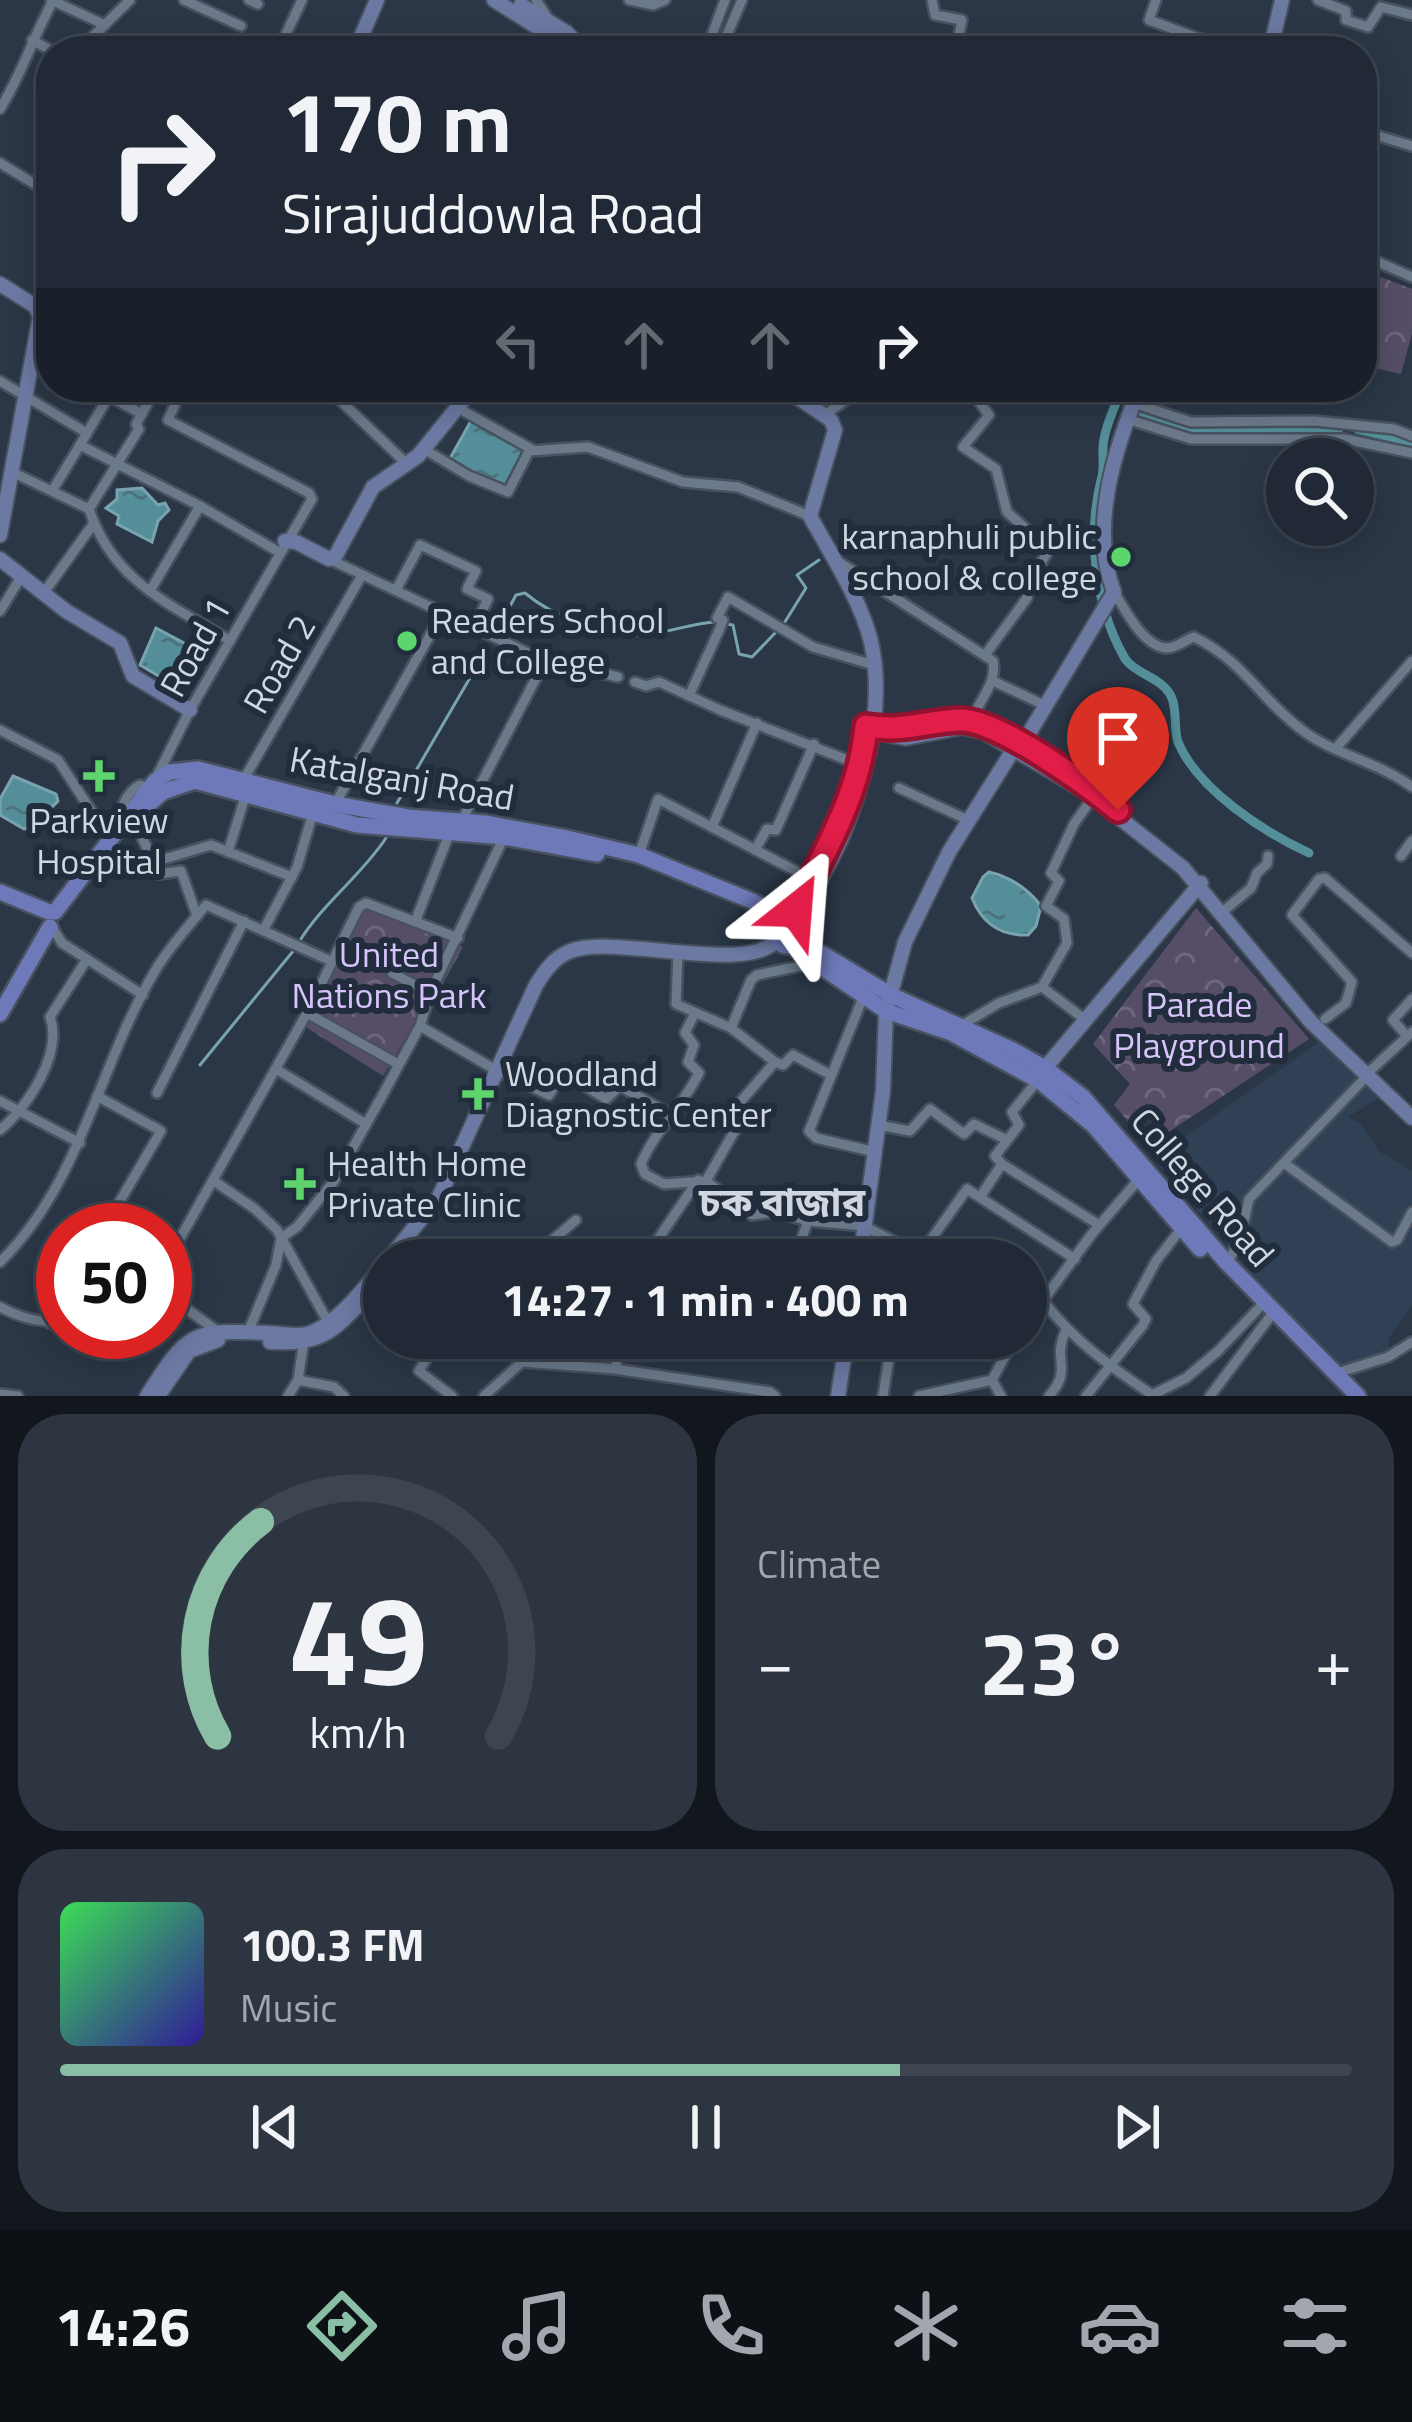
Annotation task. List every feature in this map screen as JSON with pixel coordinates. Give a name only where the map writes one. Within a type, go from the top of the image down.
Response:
[{"type":"main road","points":[[361,36],[377,0]]},
{"type":"main road","points":[[494,0],[551,36]]},
{"type":"main road","points":[[512,0],[568,36]]},
{"type":"main road","points":[[1274,36],[1282,0]]},
{"type":"main road","points":[[0,284],[36,298]]},
{"type":"main road","points":[[0,536],[36,338]]},
{"type":"main road","points":[[282,547],[296,542],[328,559],[342,546],[373,487],[424,449],[463,402]]},
{"type":"main road","points":[[785,934],[838,830],[869,729],[867,663],[860,624],[807,517],[825,453],[825,422],[799,402]]},
{"type":"main road","points":[[804,402],[825,415],[835,430],[807,517]]},
{"type":"main road","points":[[862,1239],[888,1003],[904,942],[968,820],[1113,589],[1105,531],[1110,482],[1133,403]]},
{"type":"main road","points":[[410,1239],[439,1198],[536,985],[561,955],[587,947],[678,957],[765,957],[785,934],[844,832],[865,769],[871,641],[807,517]]},
{"type":"main road","points":[[0,559],[43,594],[120,644],[133,676],[190,710]]},
{"type":"main road","points":[[1018,745],[1094,623]]},
{"type":"main road","points":[[869,729],[971,724],[1018,745],[1168,845],[1311,1022],[1412,1114]]},
{"type":"main road","points":[[1018,745],[1166,852],[1201,883],[1369,1073]]},
{"type":"main road","name":"Katalganj Road","points":[[180,777],[218,772],[242,788],[357,825],[456,826],[620,858],[759,914],[785,934]]},
{"type":"main road","points":[[50,919],[152,784],[180,777]]},
{"type":"main road","points":[[1,1004],[50,919],[109,838],[180,777]]},
{"type":"main road","name":"Katalganj Road","points":[[242,788],[639,854],[733,892],[785,934]]},
{"type":"main road","points":[[1041,1074],[1083,1018],[1201,883]]},
{"type":"main road","points":[[0,897],[50,919]]},
{"type":"main road","name":"College Road","points":[[785,934],[814,963],[864,995],[962,1025],[1083,1097],[1181,1229],[1345,1396]]},
{"type":"main road","name":"College Road","points":[[785,934],[888,1003],[1041,1074]]},
{"type":"main road","name":"College Road","points":[[1144,1174],[1358,1396]]},
{"type":"main road","points":[[147,1396],[180,1347],[195,1336],[217,1330],[304,1339],[363,1291]]},
{"type":"main road","points":[[158,1396],[182,1357],[202,1343],[304,1339],[334,1328],[363,1297]]},
{"type":"main road","points":[[838,1396],[844,1359]]},
{"type":"street","points":[[0,109],[19,81],[52,0],[105,25]]},
{"type":"street","points":[[94,36],[130,0]]},
{"type":"street","points":[[184,0],[242,26]]},
{"type":"street","points":[[285,36],[302,0]]},
{"type":"street","points":[[536,0],[549,20]]},
{"type":"street","points":[[629,0],[653,5],[665,0]]},
{"type":"street","points":[[712,36],[725,0]]},
{"type":"street","points":[[726,36],[742,0]]},
{"type":"street","points":[[932,0],[935,15],[962,20],[959,36]]},
{"type":"street","points":[[1156,0],[1149,20],[1192,36]]},
{"type":"street","points":[[1318,0],[1346,11],[1347,20],[1369,27],[1381,7],[1406,9]]},
{"type":"street","points":[[32,40],[36,42]]},
{"type":"street","points":[[1377,135],[1412,146]]},
{"type":"street","points":[[0,163],[36,185]]},
{"type":"street","points":[[1377,262],[1412,277]]},
{"type":"street","points":[[0,381],[36,401]]},
{"type":"street","points":[[38,402],[87,434]]},
{"type":"street","points":[[52,491],[106,402]]},
{"type":"street","points":[[120,402],[142,414]]},
{"type":"street","points":[[89,509],[139,428],[136,425],[149,402]]},
{"type":"street","name":"Road 1","points":[[152,784],[311,495],[168,420],[176,402]]},
{"type":"street","points":[[342,402],[406,463]]},
{"type":"street","points":[[825,415],[843,402]]},
{"type":"street","points":[[979,402],[989,415],[963,447],[996,469],[1007,512],[1048,549],[1030,583],[1028,598],[985,656]]},
{"type":"street","points":[[1133,403],[1191,422],[1315,421],[1394,429],[1412,436]]},
{"type":"street","points":[[458,408],[533,450]]},
{"type":"street","points":[[1127,419],[1191,440],[1313,437],[1375,443],[1412,453]]},
{"type":"street","points":[[80,445],[282,547]]},
{"type":"street","points":[[424,449],[508,492],[529,451],[588,447],[683,482],[738,487],[807,517]]},
{"type":"street","points":[[12,472],[89,509],[113,560],[129,578],[229,640]]},
{"type":"street","points":[[150,591],[200,506]]},
{"type":"street","points":[[43,594],[94,523]]},
{"type":"street","points":[[396,590],[420,545],[439,553],[476,571],[467,589],[488,599],[474,627]]},
{"type":"street","points":[[831,556],[996,666],[971,724]]},
{"type":"street","points":[[328,559],[545,661],[618,677]]},
{"type":"street","name":"Road 2","points":[[228,852],[242,788],[362,575]]},
{"type":"street","points":[[0,611],[21,578]]},
{"type":"street","points":[[1113,589],[1144,635],[1157,645],[1170,648],[1194,637],[1221,651],[1299,728],[1412,787]]},
{"type":"street","points":[[689,696],[728,597],[783,633],[867,663]]},
{"type":"street","points":[[335,805],[442,612]]},
{"type":"street","points":[[415,922],[456,826],[545,661]]},
{"type":"street","points":[[1337,747],[1412,661]]},
{"type":"street","points":[[993,680],[1042,704]]},
{"type":"street","points":[[635,682],[646,686],[659,682],[860,765]]},
{"type":"street","points":[[712,827],[758,723]]},
{"type":"street","points":[[0,730],[58,760],[109,838]]},
{"type":"street","points":[[755,850],[766,829],[776,830],[814,744]]},
{"type":"street","points":[[899,788],[968,820]]},
{"type":"street","points":[[962,1025],[1042,987],[1067,944],[1064,919],[1045,904],[1059,881],[1051,873],[1093,797]]},
{"type":"street","points":[[639,854],[658,799],[813,880]]},
{"type":"street","points":[[264,929],[292,877],[313,813]]},
{"type":"street","points":[[127,820],[159,874],[181,872],[197,916]]},
{"type":"street","points":[[248,1332],[277,1265],[281,1238],[297,1227],[334,1181],[366,1124],[420,1026],[430,993],[504,837]]},
{"type":"street","points":[[1401,856],[1412,841]]},
{"type":"street","points":[[154,862],[212,845],[292,877]]},
{"type":"street","points":[[1227,908],[1251,888],[1257,873],[1268,864],[1268,856]]},
{"type":"street","points":[[1325,1019],[1346,1003],[1352,982],[1292,915],[1319,879],[1325,878],[1412,953]]},
{"type":"street","points":[[192,1219],[308,1013],[362,904],[458,938]]},
{"type":"street","points":[[0,1262],[48,1204],[80,1143],[142,995],[206,905],[331,962]]},
{"type":"street","points":[[50,919],[62,943],[142,995]]},
{"type":"street","points":[[157,1093],[244,921]]},
{"type":"street","points":[[678,957],[675,1002],[694,1015],[731,1028],[775,1062],[783,1065],[793,1055],[830,1074]]},
{"type":"street","points":[[0,1130],[21,1113],[55,1040],[50,1016],[87,959]]},
{"type":"street","points":[[731,1028],[757,975],[814,963]]},
{"type":"street","points":[[392,974],[430,993]]},
{"type":"street","points":[[1042,987],[1083,1018]]},
{"type":"street","points":[[864,995],[810,1134],[875,1152]]},
{"type":"street","points":[[1227,1263],[1240,1240],[1250,1199],[1409,1033],[1393,1020],[1412,999]]},
{"type":"street","points":[[308,1013],[398,1064]]},
{"type":"street","points":[[694,1015],[685,1033],[694,1045],[688,1062],[699,1073],[656,1134],[641,1169],[664,1184],[702,1181],[752,1215],[776,1212],[808,1221],[864,1226],[887,1239]]},
{"type":"street","points":[[420,1026],[548,1095],[562,1072],[606,1099],[620,1086],[673,1116]]},
{"type":"street","points":[[656,1239],[702,1181],[742,1118],[735,1108],[775,1062]]},
{"type":"street","points":[[276,1070],[366,1124]]},
{"type":"street","points":[[1041,1074],[1012,1112],[1020,1121],[995,1156],[1099,1225]]},
{"type":"street","points":[[98,1096],[161,1131],[119,1203]]},
{"type":"street","points":[[0,1101],[80,1143]]},
{"type":"street","points":[[878,1125],[910,1131],[930,1108],[964,1134],[974,1124],[1007,1140]]},
{"type":"street","points":[[1283,1163],[1392,1242],[1412,1212]]},
{"type":"street","points":[[980,1197],[1002,1164]]},
{"type":"street","points":[[1047,1298],[1099,1225],[1144,1174]]},
{"type":"street","points":[[214,1181],[255,1209],[281,1238],[328,1322]]},
{"type":"street","points":[[931,1239],[964,1190],[1076,1259]]},
{"type":"street","points":[[554,1239],[576,1220]]},
{"type":"street","points":[[802,1239],[808,1221]]},
{"type":"street","points":[[1086,1396],[1144,1325],[1146,1319],[1132,1304],[1181,1229]]},
{"type":"street","points":[[1047,1306],[1066,1330],[1150,1395],[1186,1378],[1264,1313]]},
{"type":"street","points":[[0,1307],[36,1320]]},
{"type":"street","points":[[192,1312],[217,1330]]},
{"type":"street","points":[[1210,1396],[1264,1313]]},
{"type":"street","points":[[1049,1396],[1064,1373],[1058,1348],[1066,1330]]},
{"type":"street","points":[[288,1396],[298,1380],[304,1339]]},
{"type":"street","points":[[1334,1374],[1388,1357],[1412,1342]]},
{"type":"street","points":[[426,1359],[419,1371],[452,1396]]},
{"type":"street","points":[[615,1369],[617,1359]]},
{"type":"street","points":[[883,1396],[889,1359]]},
{"type":"street","points":[[919,1396],[992,1380],[1004,1359]]},
{"type":"street","points":[[484,1396],[522,1362],[615,1369],[775,1396]]},
{"type":"street","points":[[298,1380],[334,1387],[344,1396]]},
{"type":"street","points":[[992,1380],[1001,1396]]},
{"type":"street","points":[[0,1394],[18,1396]]},
{"type":"shaded area","points":[[1319,1042],[1380,1097],[1348,1117],[1361,1124],[1379,1151],[1412,1171],[1412,1305],[1389,1338],[1388,1357],[1340,1369],[1327,1360],[1153,1159]]},
{"type":"green space","points":[[1377,276],[1412,289],[1412,333],[1401,374],[1377,368]]},
{"type":"green space","name":"United Nations Park","points":[[366,906],[463,947],[427,1013],[411,1029],[383,1076],[304,1026]]},
{"type":"green space","name":"Parade Playground","points":[[1196,908],[1309,1039],[1161,1137],[1147,1117],[1131,1125],[1114,1105],[1130,1084],[1093,1044]]},
{"type":"water","points":[[472,419],[524,450],[505,488],[449,460]]},
{"type":"water","points":[[142,488],[169,510],[158,521],[152,542],[117,524],[119,516],[106,508],[117,499],[117,490]]},
{"type":"water","points":[[156,628],[203,653],[182,690],[140,665]]},
{"type":"water","points":[[13,776],[56,794],[58,801],[45,814],[48,827],[24,829],[0,815],[0,799]]},
{"type":"water","points":[[989,872],[1018,885],[1041,906],[1036,926],[1028,935],[1001,930],[976,907],[972,898]]},
{"type":"waterway","points":[[1116,402],[1104,439],[1094,544],[1100,590],[1113,634],[1127,661],[1171,696],[1178,742],[1201,777],[1253,821],[1309,853]]},
{"type":"waterway","points":[[1127,408],[1191,429],[1340,428]]},
{"type":"waterway","points":[[1357,429],[1412,442]]},
{"type":"waterway","points":[[783,625],[806,588],[797,575],[819,560]]},
{"type":"waterway","points":[[496,632],[516,595],[525,593],[579,623],[611,632],[650,634],[716,622]]},
{"type":"waterway","points":[[726,624],[733,625],[739,654],[752,657],[776,632]]},
{"type":"waterway","points":[[397,803],[488,647]]},
{"type":"waterway","points":[[299,942],[386,838]]},
{"type":"waterway","points":[[200,1065],[294,950]]},
{"type":"place","name":"karnaphuli public school & college","points":[[1121,557]]},
{"type":"place","name":"Readers School and College","points":[[407,641]]},
{"type":"place","name":"Parkview Hospital","points":[[99,776]]},
{"type":"place","name":"Woodland Diagnostic Center","points":[[478,1094]]},
{"type":"place","name":"Health Home Private Clinic","points":[[300,1184]]},
{"type":"district","name":"চক বাজার","points":[[782,1202]]},
{"type":"route","points":[[796,910],[838,830],[861,764],[866,726],[907,729],[971,721],[1060,767],[1118,810]]}]
